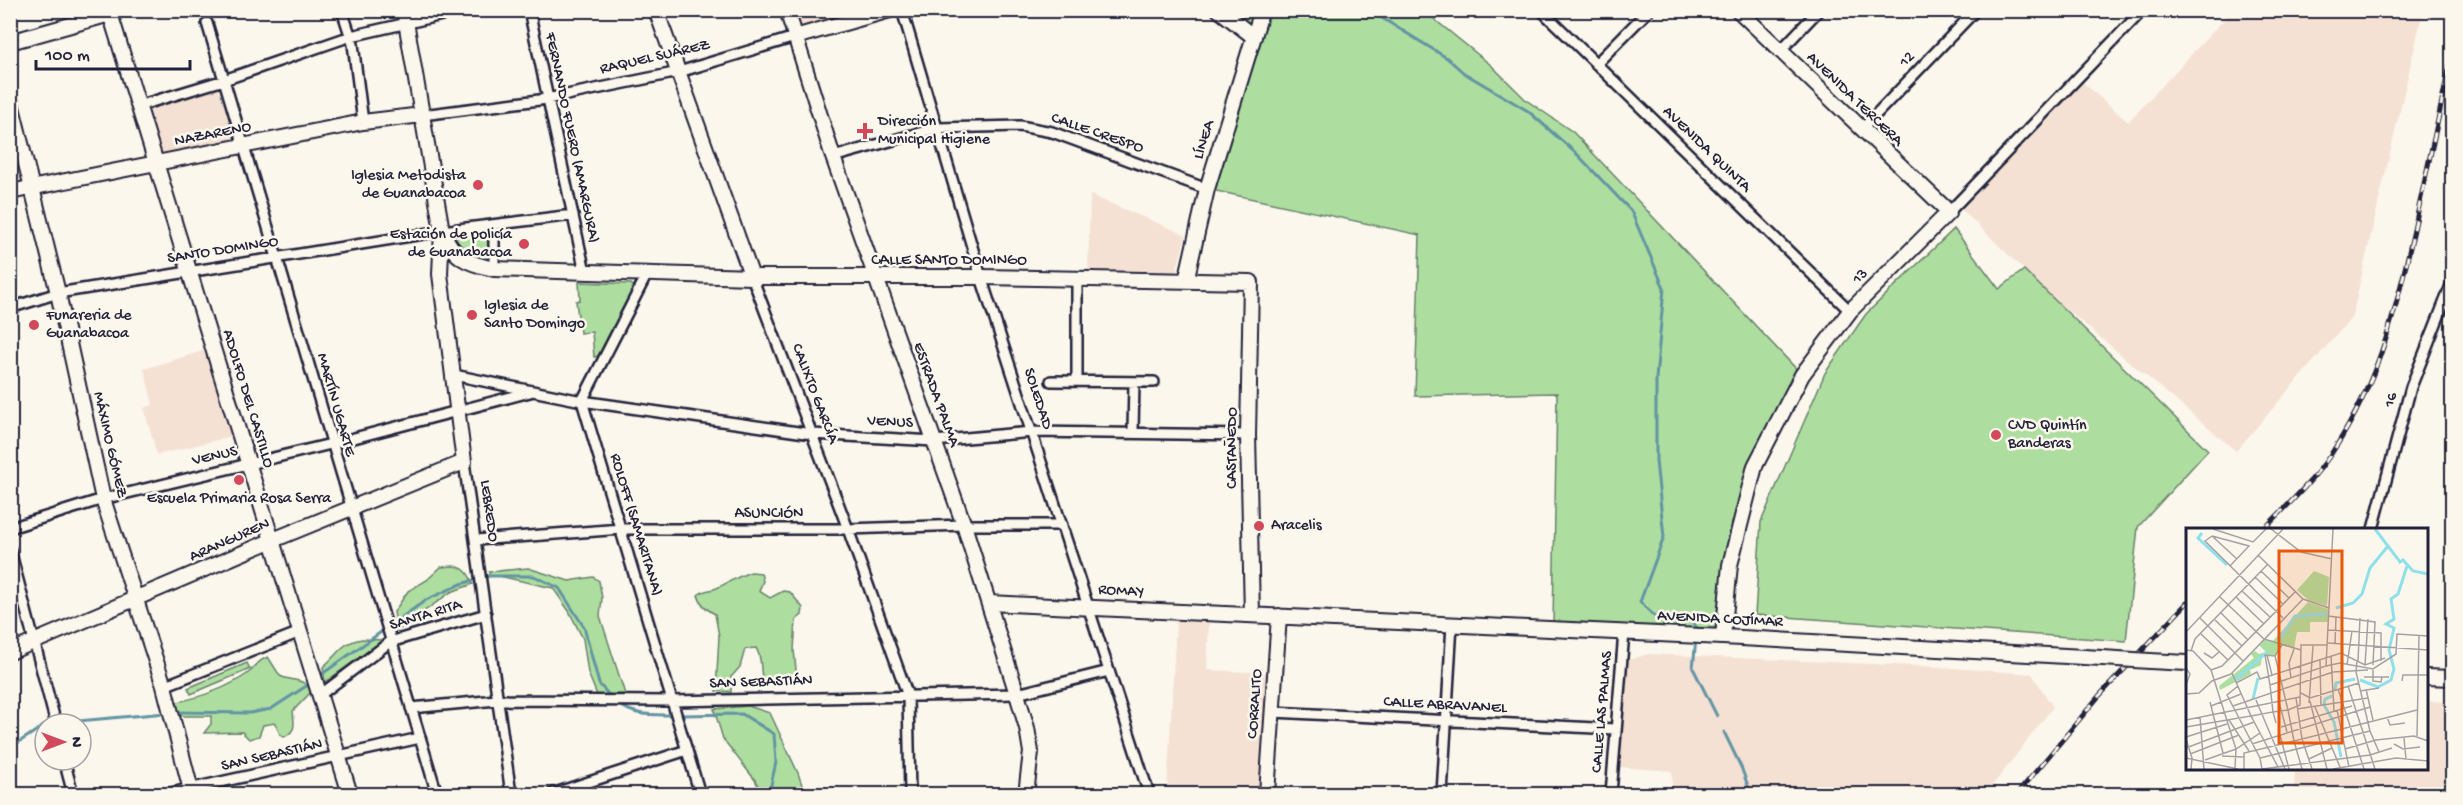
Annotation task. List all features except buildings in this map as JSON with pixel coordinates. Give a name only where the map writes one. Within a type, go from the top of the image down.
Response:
[{"type":"street","points":[[342,10],[351,36],[363,122]]},
{"type":"street","points":[[138,106],[224,80],[404,16],[464,10]]},
{"type":"street","name":"FERNANDO FUERO (AMARGURA)","points":[[528,10],[585,272]]},
{"type":"street","name":"CALIXTO GARCÍA","points":[[656,10],[752,277],[848,529],[908,696],[910,795]]},
{"type":"street","name":"ESTRADA PALMA","points":[[787,10],[833,157],[964,525],[1028,728],[1030,752],[1026,795]]},
{"type":"street","name":"RAQUEL SUÁREZ","points":[[422,115],[547,99],[679,72],[890,10]]},
{"type":"street","name":"SOLEDAD","points":[[902,10],[981,277],[1149,795]]},
{"type":"street","points":[[1219,10],[1254,37]]},
{"type":"street","name":"LÍNEA","points":[[1186,280],[1207,189],[1262,10]]},
{"type":"street","name":"AVENIDA QUINTA","points":[[1540,10],[1850,311]]},
{"type":"street","points":[[1596,64],[1649,10]]},
{"type":"street","name":"AVENIDA TERCERA","points":[[1738,10],[1949,212]]},
{"type":"street","points":[[1780,51],[1819,10]]},
{"type":"street","name":"12","points":[[1861,130],[1976,10]]},
{"type":"street","name":"13","points":[[1724,637],[1730,566],[1755,466],[1802,375],[1850,311],[1949,212],[2143,10]]},
{"type":"street","points":[[10,42],[109,12]]},
{"type":"street","name":"ADOLFO DEL CASTILLO","points":[[109,12],[351,795]]},
{"type":"street","points":[[404,16],[442,231],[448,245],[455,253],[463,260],[494,269],[646,274],[582,401]]},
{"type":"street","name":"MARTÍN UGARTE","points":[[207,23],[437,795]]},
{"type":"street","name":"MÁXIMO GÓMEZ","points":[[10,99],[58,293],[103,499],[164,686],[191,792]]},
{"type":"street","name":"NAZARENO","points":[[10,192],[363,122],[422,115]]},
{"type":"street","name":"CALLE CRESPO","points":[[833,157],[938,128],[1020,126],[1052,132],[1207,189]]},
{"type":"street","name":"SANTO DOMINGO","points":[[10,308],[58,293],[442,231],[573,215]]},
{"type":"street","points":[[494,225],[494,269]]},
{"type":"street","name":"LEBREDO","points":[[442,231],[440,274],[511,795]]},
{"type":"street","points":[[440,274],[451,265],[476,265]]},
{"type":"street","name":"CALLE SANTO DOMINGO","points":[[646,274],[1251,282]]},
{"type":"street","points":[[1077,279],[1077,381]]},
{"type":"street","name":"CASTAÑEDO","points":[[1251,282],[1248,435],[1252,615]]},
{"type":"street","name":"16","points":[[2373,528],[2411,387],[2452,283]]},
{"type":"street","name":"VENUS","points":[[454,375],[582,401],[812,434],[934,441],[1032,432],[1133,431],[1248,435]]},
{"type":"street","points":[[1051,381],[1154,382]]},
{"type":"street","points":[[1133,431],[1134,382]]},
{"type":"street","name":"VENUS","points":[[10,528],[103,499],[331,444],[532,391]]},
{"type":"street","name":"ROLOFF (SAMARITANA)","points":[[582,401],[700,795]]},
{"type":"street","name":"ARANGUREN","points":[[10,652],[464,462]]},
{"type":"street","name":"ASUNCIÓN","points":[[476,540],[622,529],[848,529],[964,525],[1062,525]]},
{"type":"street","points":[[10,550],[53,712]]},
{"type":"street","name":"ROMAY","points":[[989,603],[1252,615]]},
{"type":"street","name":"SANTA RITA","points":[[319,692],[389,639],[486,614]]},
{"type":"street","name":"AVENIDA COJÍMAR","points":[[1252,615],[1688,635],[2186,663]]},
{"type":"street","name":"CORRALITO","points":[[1267,795],[1279,616]]},
{"type":"street","points":[[1442,795],[1452,624]]},
{"type":"street","points":[[164,686],[300,632]]},
{"type":"street","name":"CALLE LAS PALMAS","points":[[1611,795],[1624,632]]},
{"type":"street","name":"SAN SEBASTIÁN","points":[[411,708],[497,700],[672,701],[1017,694],[1109,672]]},
{"type":"street","points":[[2427,677],[2452,678]]},
{"type":"street","name":"CALLE ABRAVANEL","points":[[1272,712],[1615,729]]},
{"type":"street","name":"SAN SEBASTIÁN","points":[[166,795],[191,792],[420,738]]},
{"type":"street","points":[[552,795],[687,750]]},
{"type":"street","points":[[67,772],[73,795]]},
{"type":"shaded area","points":[[793,10],[866,11],[801,31]]},
{"type":"shaded area","points":[[2232,11],[2423,11],[2352,317],[2236,451],[2053,298],[1956,204],[2078,78],[2128,122]]},
{"type":"shaded area","points":[[218,88],[236,138],[161,156],[147,111]]},
{"type":"shaded area","points":[[1090,195],[1186,235],[1175,276],[1088,275]]},
{"type":"shaded area","points":[[206,350],[233,436],[157,455],[144,408],[153,405],[144,369]]},
{"type":"shaded area","points":[[1176,621],[1209,622],[1207,670],[1267,673],[1260,794],[1167,794]]},
{"type":"shaded area","points":[[1648,654],[1939,667],[2032,674],[2053,707],[1986,794],[1672,794],[1672,771],[1619,767],[1625,661]]},
{"type":"shaded area","points":[[2427,701],[2452,702],[2452,794],[2294,794],[2295,769],[2427,769]]},
{"type":"green space","points":[[1219,11],[1424,11],[1492,66],[1526,100],[1573,132],[1802,375],[1755,466],[1720,630],[1553,624],[1557,393],[1415,396],[1420,235],[1207,189],[1254,37]]},
{"type":"green space","name":"CVD Quintín Banderas","points":[[1954,229],[1999,289],[2024,270],[2208,450],[2138,527],[2126,641],[1755,615],[1761,522],[1825,373],[1866,314]]},
{"type":"green space","points":[[489,232],[489,263],[468,254],[453,236]]},
{"type":"green space","points":[[579,282],[631,284],[635,288],[598,356],[594,357],[592,332],[580,333],[576,301],[580,300]]},
{"type":"green space","points":[[453,566],[466,571],[473,584],[451,592],[397,631],[394,612],[408,591],[427,580],[441,567]]},
{"type":"green space","points":[[528,568],[569,581],[593,577],[599,581],[602,598],[600,616],[625,694],[597,695],[588,673],[583,639],[569,611],[553,588],[499,576],[489,576],[489,572]]},
{"type":"green space","points":[[751,572],[761,573],[763,581],[759,591],[770,598],[783,591],[790,592],[803,608],[802,615],[796,620],[794,650],[797,680],[764,683],[760,657],[756,648],[745,649],[740,667],[731,677],[731,692],[716,691],[719,636],[715,614],[704,606],[698,595]]},
{"type":"green space","points":[[362,639],[384,640],[325,682],[323,667],[344,646]]},
{"type":"green space","points":[[268,657],[280,676],[302,682],[311,692],[293,711],[294,727],[288,735],[284,737],[280,734],[275,723],[263,725],[259,736],[249,739],[242,732],[204,733],[211,724],[211,716],[176,716],[173,703],[201,696],[230,684]]},
{"type":"green space","points":[[247,663],[250,669],[191,694],[188,688]]},
{"type":"green space","points":[[748,706],[770,713],[798,773],[805,794],[762,794],[755,780],[723,739],[714,709]]},
{"type":"waterway","points":[[1369,10],[1447,58],[1464,73],[1528,111],[1578,155],[1631,211],[1664,288],[1656,379],[1656,461],[1664,537],[1640,602],[1658,620],[1686,615],[1697,628],[1696,632]]},
{"type":"waterway","points":[[318,677],[426,600],[461,584],[489,576],[534,576],[559,588],[584,627],[599,684],[609,695]]},
{"type":"waterway","points":[[1696,639],[1693,668],[1717,716]]},
{"type":"waterway","points":[[176,712],[250,713],[271,709],[311,683]]},
{"type":"waterway","points":[[618,703],[636,713],[669,715]]},
{"type":"waterway","points":[[93,720],[166,713]]},
{"type":"waterway","points":[[681,715],[742,714],[774,734],[776,762],[769,794]]},
{"type":"waterway","points":[[1724,732],[1751,794]]},
{"type":"waterway","points":[[10,748],[33,733]]},
{"type":"railway","points":[[2265,528],[2326,462],[2350,424],[2376,367],[2403,278],[2452,56]]},
{"type":"railway","points":[[2017,794],[2099,696],[2186,604]]},
{"type":"place","name":"Dirección Municipal Higiene","points":[[865,131]]},
{"type":"place","name":"Iglesia Metodista de Guanabacoa","points":[[478,185]]},
{"type":"place","name":"Estación de policía de Guanabacoa","points":[[524,244]]},
{"type":"place","name":"Iglesia de Santo Domingo","points":[[472,315]]},
{"type":"place","name":"Funareria de Guanabacoa","points":[[34,325]]},
{"type":"place","name":"CVD Quintín Banderas","points":[[1996,435]]},
{"type":"place","name":"Escuela Primaria Rosa Serra","points":[[239,480]]},
{"type":"place","name":"Aracelis","points":[[1259,526]]}]
